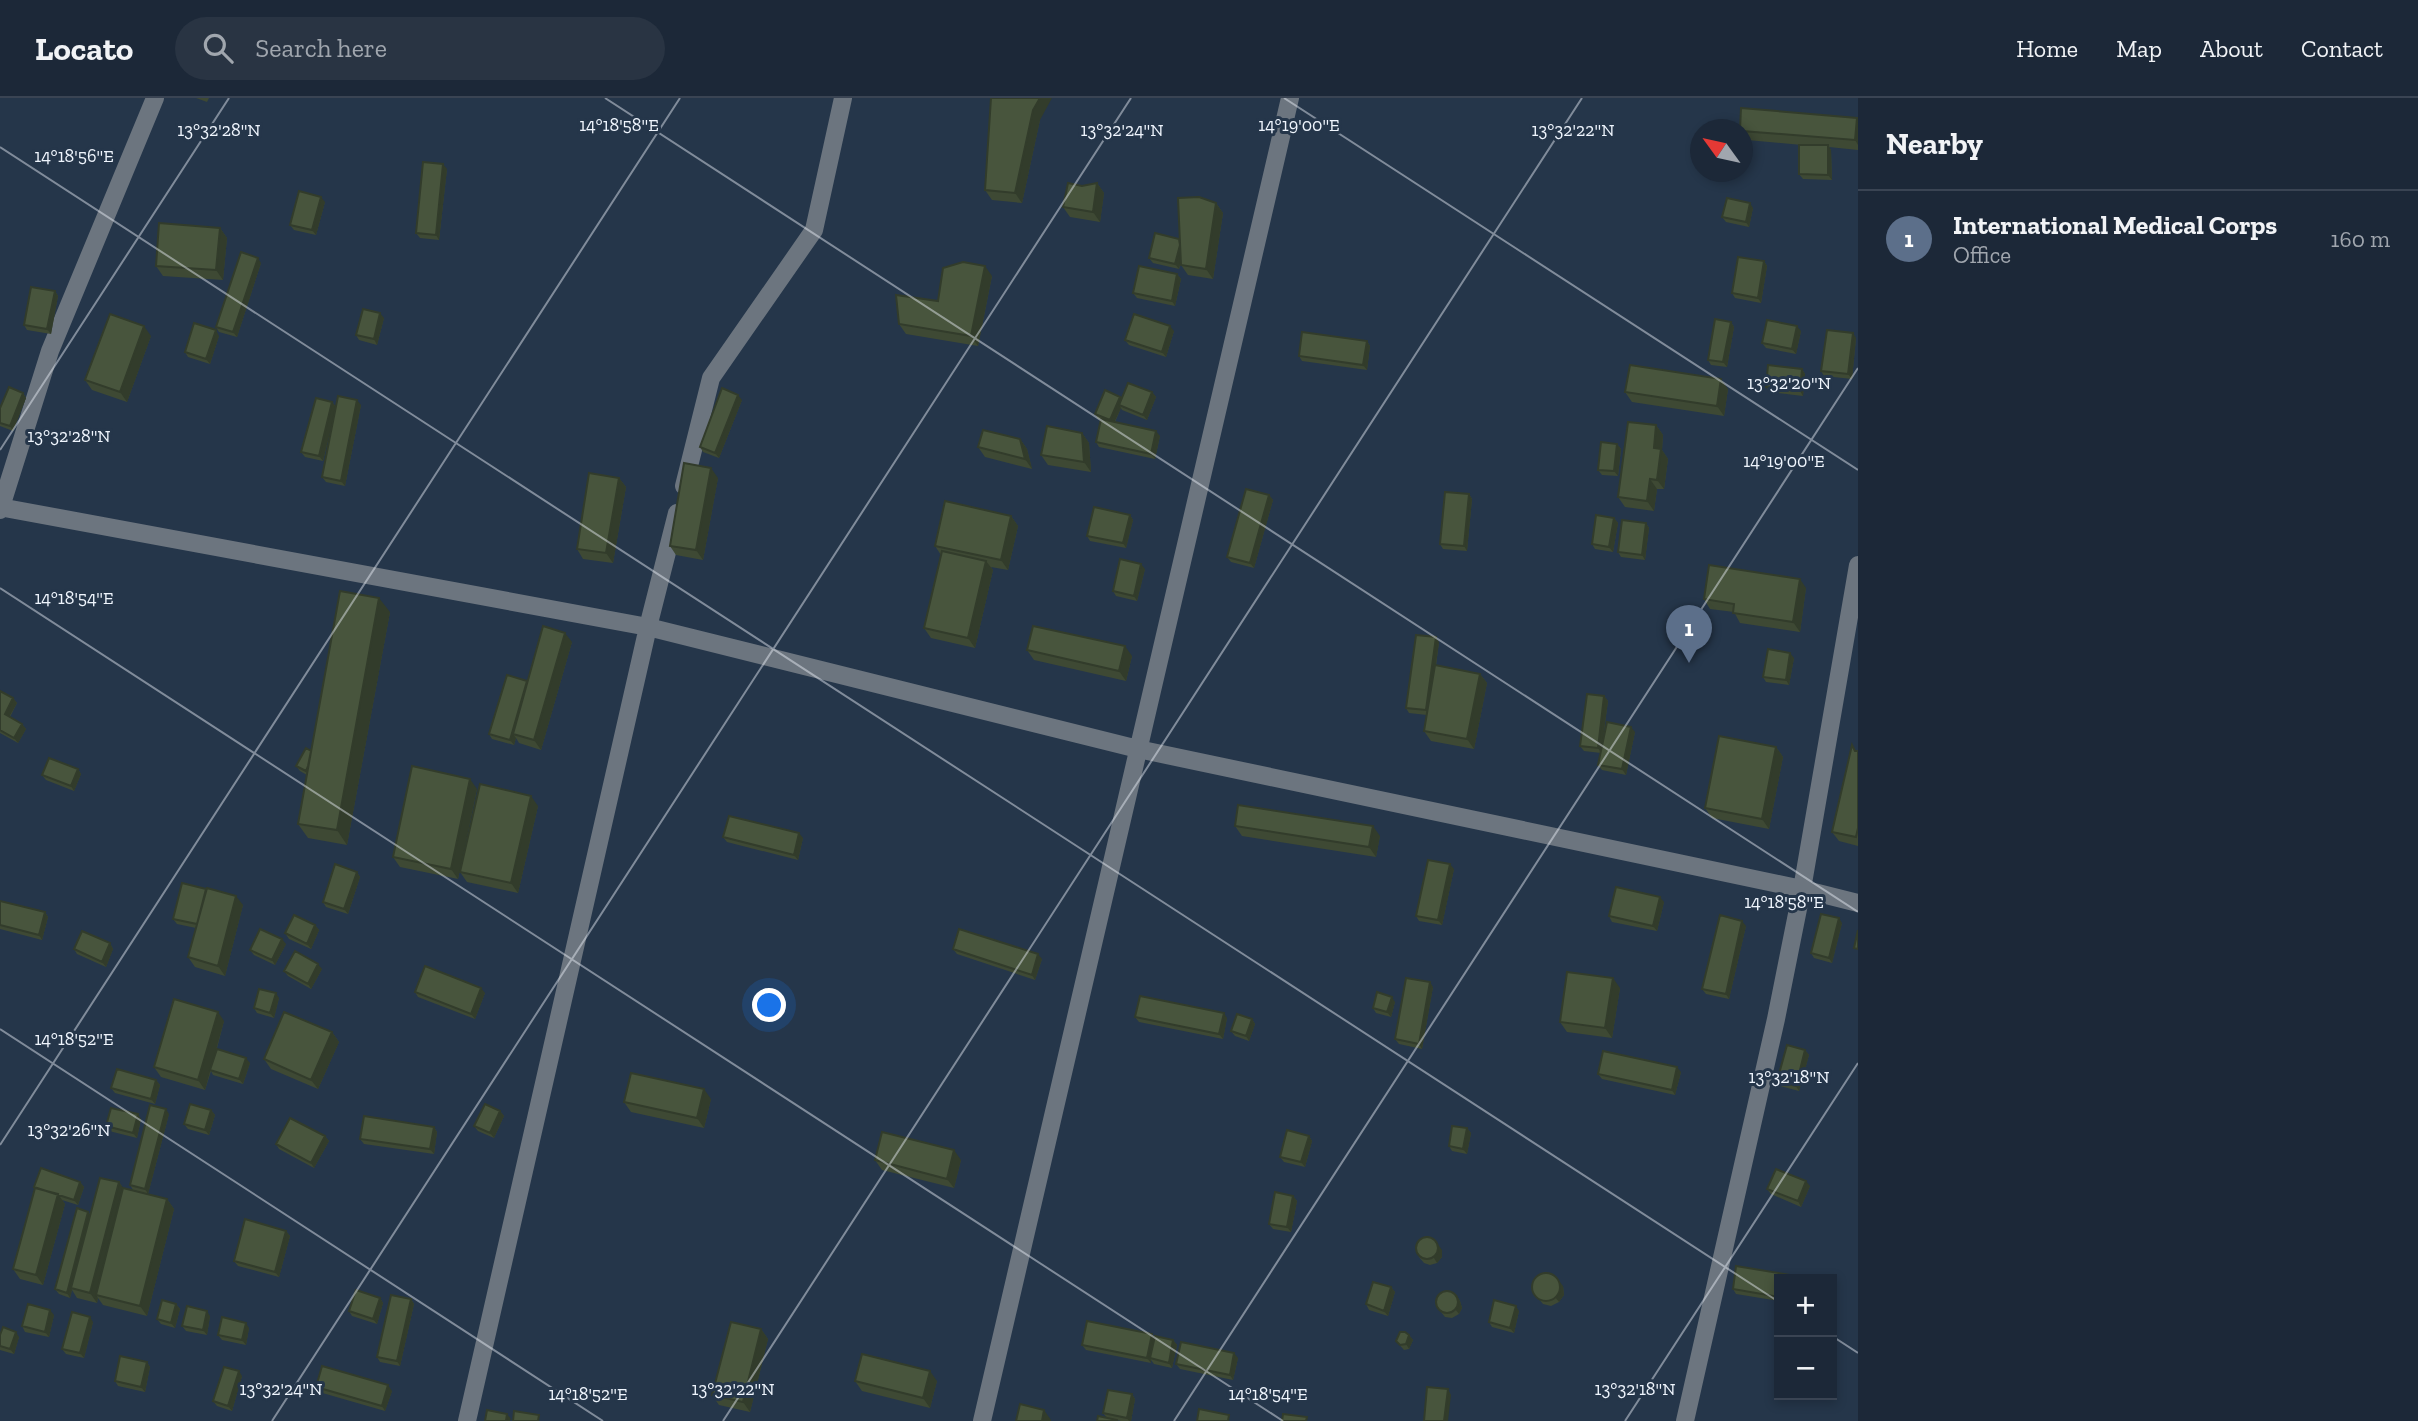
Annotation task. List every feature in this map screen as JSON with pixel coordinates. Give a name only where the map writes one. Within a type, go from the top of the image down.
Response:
[{"type":"street","points":[[155,98],[50,351],[0,508],[648,627],[1138,749],[1858,903]]},
{"type":"street","points":[[467,1421],[648,627],[711,378],[814,230],[843,98]]},
{"type":"street","points":[[982,1421],[1290,98]]},
{"type":"street","points":[[1685,1421],[1776,1019],[1802,889],[1858,565]]},
{"type":"building","points":[[991,98],[1040,98],[1033,110],[1015,193],[985,190]]},
{"type":"building","points":[[1741,108],[1857,118],[1855,140],[1753,132],[1753,119],[1740,119]]},
{"type":"building","points":[[1799,145],[1828,145],[1828,175],[1799,174]]},
{"type":"building","points":[[423,162],[443,164],[436,235],[416,233]]},
{"type":"building","points":[[1068,183],[1082,186],[1097,183],[1093,212],[1063,207]]},
{"type":"building","points":[[299,191],[321,197],[312,230],[290,225]]},
{"type":"building","points":[[1199,197],[1216,203],[1206,269],[1181,265],[1178,198]]},
{"type":"building","points":[[1727,198],[1750,203],[1746,222],[1722,217]]},
{"type":"building","points":[[159,223],[220,228],[216,270],[156,266]]},
{"type":"building","points":[[1155,233],[1179,239],[1175,264],[1149,258]]},
{"type":"building","points":[[241,252],[258,258],[233,332],[216,327]]},
{"type":"building","points":[[1738,257],[1764,261],[1758,298],[1732,293]]},
{"type":"building","points":[[963,262],[985,266],[971,336],[899,324],[896,295],[938,301],[943,268]]},
{"type":"building","points":[[1139,266],[1177,274],[1172,301],[1133,293]]},
{"type":"building","points":[[31,287],[55,291],[47,329],[24,325]]},
{"type":"building","points":[[363,309],[380,313],[374,339],[356,335]]},
{"type":"building","points":[[110,314],[144,326],[120,392],[85,380]]},
{"type":"building","points":[[1134,314],[1170,326],[1162,352],[1125,340]]},
{"type":"building","points":[[1715,319],[1731,322],[1723,362],[1708,360]]},
{"type":"building","points":[[1767,320],[1797,326],[1792,349],[1762,343]]},
{"type":"building","points":[[194,323],[216,330],[206,359],[185,352]]},
{"type":"building","points":[[1827,330],[1853,333],[1848,374],[1821,371]]},
{"type":"building","points":[[1302,332],[1367,341],[1363,365],[1299,356]]},
{"type":"building","points":[[1630,365],[1721,379],[1717,406],[1625,392]]},
{"type":"building","points":[[1768,365],[1802,369],[1800,391],[1766,387]]},
{"type":"building","points":[[1128,383],[1152,392],[1143,415],[1119,405]]},
{"type":"building","points":[[9,387],[23,393],[10,426],[0,423],[0,408]]},
{"type":"building","points":[[722,388],[738,395],[715,453],[700,447]]},
{"type":"building","points":[[1105,390],[1120,397],[1110,420],[1095,414]]},
{"type":"building","points":[[338,396],[357,400],[341,481],[322,477]]},
{"type":"building","points":[[316,398],[332,402],[319,456],[301,452]]},
{"type":"building","points":[[1101,419],[1156,431],[1151,454],[1096,442]]},
{"type":"building","points":[[1628,422],[1656,425],[1654,448],[1661,449],[1657,480],[1650,479],[1647,501],[1618,497]]},
{"type":"building","points":[[1047,426],[1082,433],[1084,462],[1041,455]]},
{"type":"building","points":[[983,430],[1020,439],[1025,459],[978,447]]},
{"type":"building","points":[[1601,442],[1617,444],[1614,471],[1598,470]]},
{"type":"building","points":[[684,463],[711,468],[696,550],[670,546]]},
{"type":"building","points":[[589,473],[619,478],[606,553],[577,549]]},
{"type":"building","points":[[1246,489],[1269,495],[1250,563],[1227,557]]},
{"type":"building","points":[[1445,492],[1469,494],[1464,546],[1440,544]]},
{"type":"building","points":[[945,501],[1011,516],[1001,560],[935,546]]},
{"type":"building","points":[[1094,507],[1130,515],[1123,543],[1087,536]]},
{"type":"building","points":[[1596,515],[1614,518],[1609,547],[1592,544]]},
{"type":"building","points":[[1622,520],[1646,523],[1642,555],[1618,552]]},
{"type":"building","points":[[942,551],[986,561],[968,638],[924,628]]},
{"type":"building","points":[[1120,559],[1141,564],[1134,596],[1113,591]]},
{"type":"building","points":[[1709,565],[1800,579],[1793,622],[1733,613],[1734,604],[1704,599]]},
{"type":"building","points":[[340,591],[379,598],[337,830],[298,824]]},
{"type":"building","points":[[543,626],[565,633],[534,740],[513,734]]},
{"type":"building","points":[[1033,626],[1125,646],[1119,671],[1027,650]]},
{"type":"building","points":[[1416,635],[1436,637],[1426,710],[1406,708]]},
{"type":"building","points":[[1768,649],[1790,653],[1786,680],[1763,677]]},
{"type":"building","points":[[1435,665],[1480,674],[1467,739],[1424,731]]},
{"type":"building","points":[[507,675],[527,681],[510,740],[489,734]]},
{"type":"building","points":[[0,691],[13,698],[5,714],[22,724],[14,738],[0,730]]},
{"type":"building","points":[[1587,694],[1604,696],[1598,748],[1580,746]]},
{"type":"building","points":[[1607,722],[1631,727],[1622,769],[1598,765]]},
{"type":"building","points":[[1719,736],[1776,747],[1762,819],[1705,808]]},
{"type":"building","points":[[1852,745],[1855,751],[1858,751],[1856,837],[1832,832]]},
{"type":"building","points":[[306,748],[311,751],[306,771],[296,766]]},
{"type":"building","points":[[49,758],[78,769],[71,786],[42,775]]},
{"type":"building","points":[[412,766],[470,779],[451,869],[393,857]]},
{"type":"building","points":[[480,784],[531,796],[511,883],[460,872]]},
{"type":"building","points":[[1238,805],[1373,826],[1369,847],[1235,826]]},
{"type":"building","points":[[729,816],[799,833],[794,855],[723,837]]},
{"type":"building","points":[[1428,860],[1450,864],[1438,920],[1416,916]]},
{"type":"building","points":[[335,864],[357,872],[344,909],[323,902]]},
{"type":"building","points":[[182,883],[206,889],[197,924],[173,919]]},
{"type":"building","points":[[1616,887],[1660,897],[1653,926],[1609,916]]},
{"type":"building","points":[[207,888],[236,896],[218,966],[188,957]]},
{"type":"building","points":[[0,901],[45,912],[39,935],[0,925]]},
{"type":"building","points":[[1821,914],[1839,918],[1829,958],[1811,953]]},
{"type":"building","points":[[294,915],[315,925],[307,944],[285,933]]},
{"type":"building","points":[[1720,915],[1742,921],[1726,994],[1702,989]]},
{"type":"building","points":[[260,929],[282,939],[272,960],[250,950]]},
{"type":"building","points":[[959,929],[1038,954],[1032,975],[953,949]]},
{"type":"building","points":[[1858,930],[1858,949],[1854,948]]},
{"type":"building","points":[[82,931],[110,943],[102,962],[74,949]]},
{"type":"building","points":[[295,951],[318,964],[308,984],[284,971]]},
{"type":"building","points":[[425,966],[481,988],[471,1014],[415,992]]},
{"type":"building","points":[[1567,972],[1613,978],[1605,1028],[1560,1022]]},
{"type":"building","points":[[1406,978],[1430,982],[1419,1044],[1395,1039]]},
{"type":"building","points":[[259,989],[276,993],[270,1013],[254,1008]]},
{"type":"building","points":[[1377,992],[1392,997],[1387,1012],[1373,1008]]},
{"type":"building","points":[[1140,996],[1224,1013],[1219,1034],[1135,1017]]},
{"type":"building","points":[[174,999],[218,1012],[198,1080],[154,1067]]},
{"type":"building","points":[[284,1012],[332,1032],[311,1080],[264,1059]]},
{"type":"building","points":[[1237,1014],[1252,1019],[1246,1036],[1231,1031]]},
{"type":"building","points":[[1787,1045],[1805,1050],[1796,1086],[1777,1081]]},
{"type":"building","points":[[217,1049],[246,1058],[239,1079],[210,1070]]},
{"type":"building","points":[[1603,1051],[1677,1067],[1672,1090],[1598,1074]]},
{"type":"building","points":[[117,1069],[156,1080],[151,1099],[111,1088]]},
{"type":"building","points":[[631,1073],[704,1089],[697,1118],[624,1102]]},
{"type":"building","points":[[190,1104],[211,1110],[205,1130],[184,1124]]},
{"type":"building","points":[[485,1104],[500,1111],[490,1133],[474,1126]]},
{"type":"building","points":[[150,1105],[166,1109],[145,1189],[130,1185]]},
{"type":"building","points":[[111,1108],[138,1114],[133,1133],[106,1126]]},
{"type":"building","points":[[364,1116],[434,1127],[430,1149],[360,1139]]},
{"type":"building","points":[[290,1118],[325,1136],[311,1163],[276,1144]]},
{"type":"building","points":[[1452,1126],[1467,1128],[1463,1149],[1449,1146]]},
{"type":"building","points":[[1287,1130],[1309,1136],[1301,1162],[1280,1157]]},
{"type":"building","points":[[882,1132],[954,1150],[947,1179],[875,1160]]},
{"type":"building","points":[[41,1168],[80,1182],[74,1200],[34,1187]]},
{"type":"building","points":[[1776,1169],[1806,1181],[1798,1201],[1767,1189]]},
{"type":"building","points":[[100,1178],[119,1182],[90,1293],[71,1288]]},
{"type":"building","points":[[35,1188],[58,1194],[36,1275],[13,1269]]},
{"type":"building","points":[[123,1188],[167,1199],[140,1306],[96,1295]]},
{"type":"building","points":[[1275,1192],[1293,1196],[1287,1227],[1269,1224]]},
{"type":"building","points":[[77,1208],[88,1212],[67,1293],[55,1289]]},
{"type":"building","points":[[245,1219],[286,1231],[275,1272],[234,1261]]},
{"type":"building","points":[[1423,1237],[1431,1237],[1438,1244],[1438,1252],[1431,1259],[1423,1259],[1416,1252],[1416,1244]]},
{"type":"building","points":[[1736,1266],[1784,1274],[1774,1274],[1774,1296],[1733,1289]]},
{"type":"building","points":[[1546,1273],[1556,1277],[1560,1287],[1556,1297],[1546,1301],[1536,1297],[1532,1287],[1536,1277]]},
{"type":"building","points":[[1373,1282],[1391,1287],[1384,1311],[1366,1304]]},
{"type":"building","points":[[356,1290],[380,1298],[373,1319],[349,1311]]},
{"type":"building","points":[[1447,1291],[1455,1294],[1458,1302],[1455,1310],[1447,1313],[1439,1310],[1436,1302],[1439,1294]]},
{"type":"building","points":[[391,1295],[411,1299],[397,1361],[377,1357]]},
{"type":"building","points":[[162,1300],[176,1304],[171,1323],[157,1319]]},
{"type":"building","points":[[1494,1300],[1516,1306],[1510,1328],[1489,1322]]},
{"type":"building","points":[[28,1304],[50,1310],[45,1332],[22,1326]]},
{"type":"building","points":[[187,1306],[207,1311],[203,1330],[182,1326]]},
{"type":"building","points":[[72,1312],[90,1317],[80,1353],[62,1349]]},
{"type":"building","points":[[222,1317],[246,1323],[242,1340],[218,1335]]},
{"type":"building","points":[[1087,1321],[1152,1334],[1147,1358],[1082,1345]]},
{"type":"building","points":[[731,1322],[761,1329],[743,1402],[712,1395]]},
{"type":"building","points":[[3,1327],[16,1332],[10,1349],[0,1346]]},
{"type":"building","points":[[1400,1332],[1409,1335],[1406,1344],[1400,1345],[1396,1341]]},
{"type":"building","points":[[1155,1336],[1173,1340],[1169,1363],[1150,1358]]},
{"type":"building","points":[[1181,1342],[1234,1353],[1230,1375],[1176,1364]]},
{"type":"building","points":[[862,1354],[930,1371],[923,1398],[855,1381]]},
{"type":"building","points":[[120,1356],[147,1362],[141,1387],[115,1381]]},
{"type":"building","points":[[322,1366],[388,1385],[382,1406],[316,1387]]},
{"type":"building","points":[[224,1367],[239,1371],[228,1406],[213,1401]]},
{"type":"building","points":[[1427,1387],[1448,1389],[1444,1421],[1424,1421]]},
{"type":"building","points":[[1108,1390],[1132,1394],[1127,1418],[1103,1413]]},
{"type":"building","points":[[1020,1404],[1044,1410],[1042,1421],[1016,1421]]},
{"type":"building","points":[[1199,1409],[1229,1415],[1228,1421],[1197,1421]]},
{"type":"building","points":[[487,1410],[507,1414],[506,1421],[485,1421]]},
{"type":"building","points":[[514,1411],[539,1415],[538,1421],[513,1421]]},
{"type":"building","points":[[1283,1414],[1307,1417],[1306,1421],[1282,1421]]},
{"type":"building","points":[[1098,1416],[1117,1420],[1117,1421],[1097,1421]]},
{"type":"place","name":"International Medical Corps","points":[[1689,663]]}]
